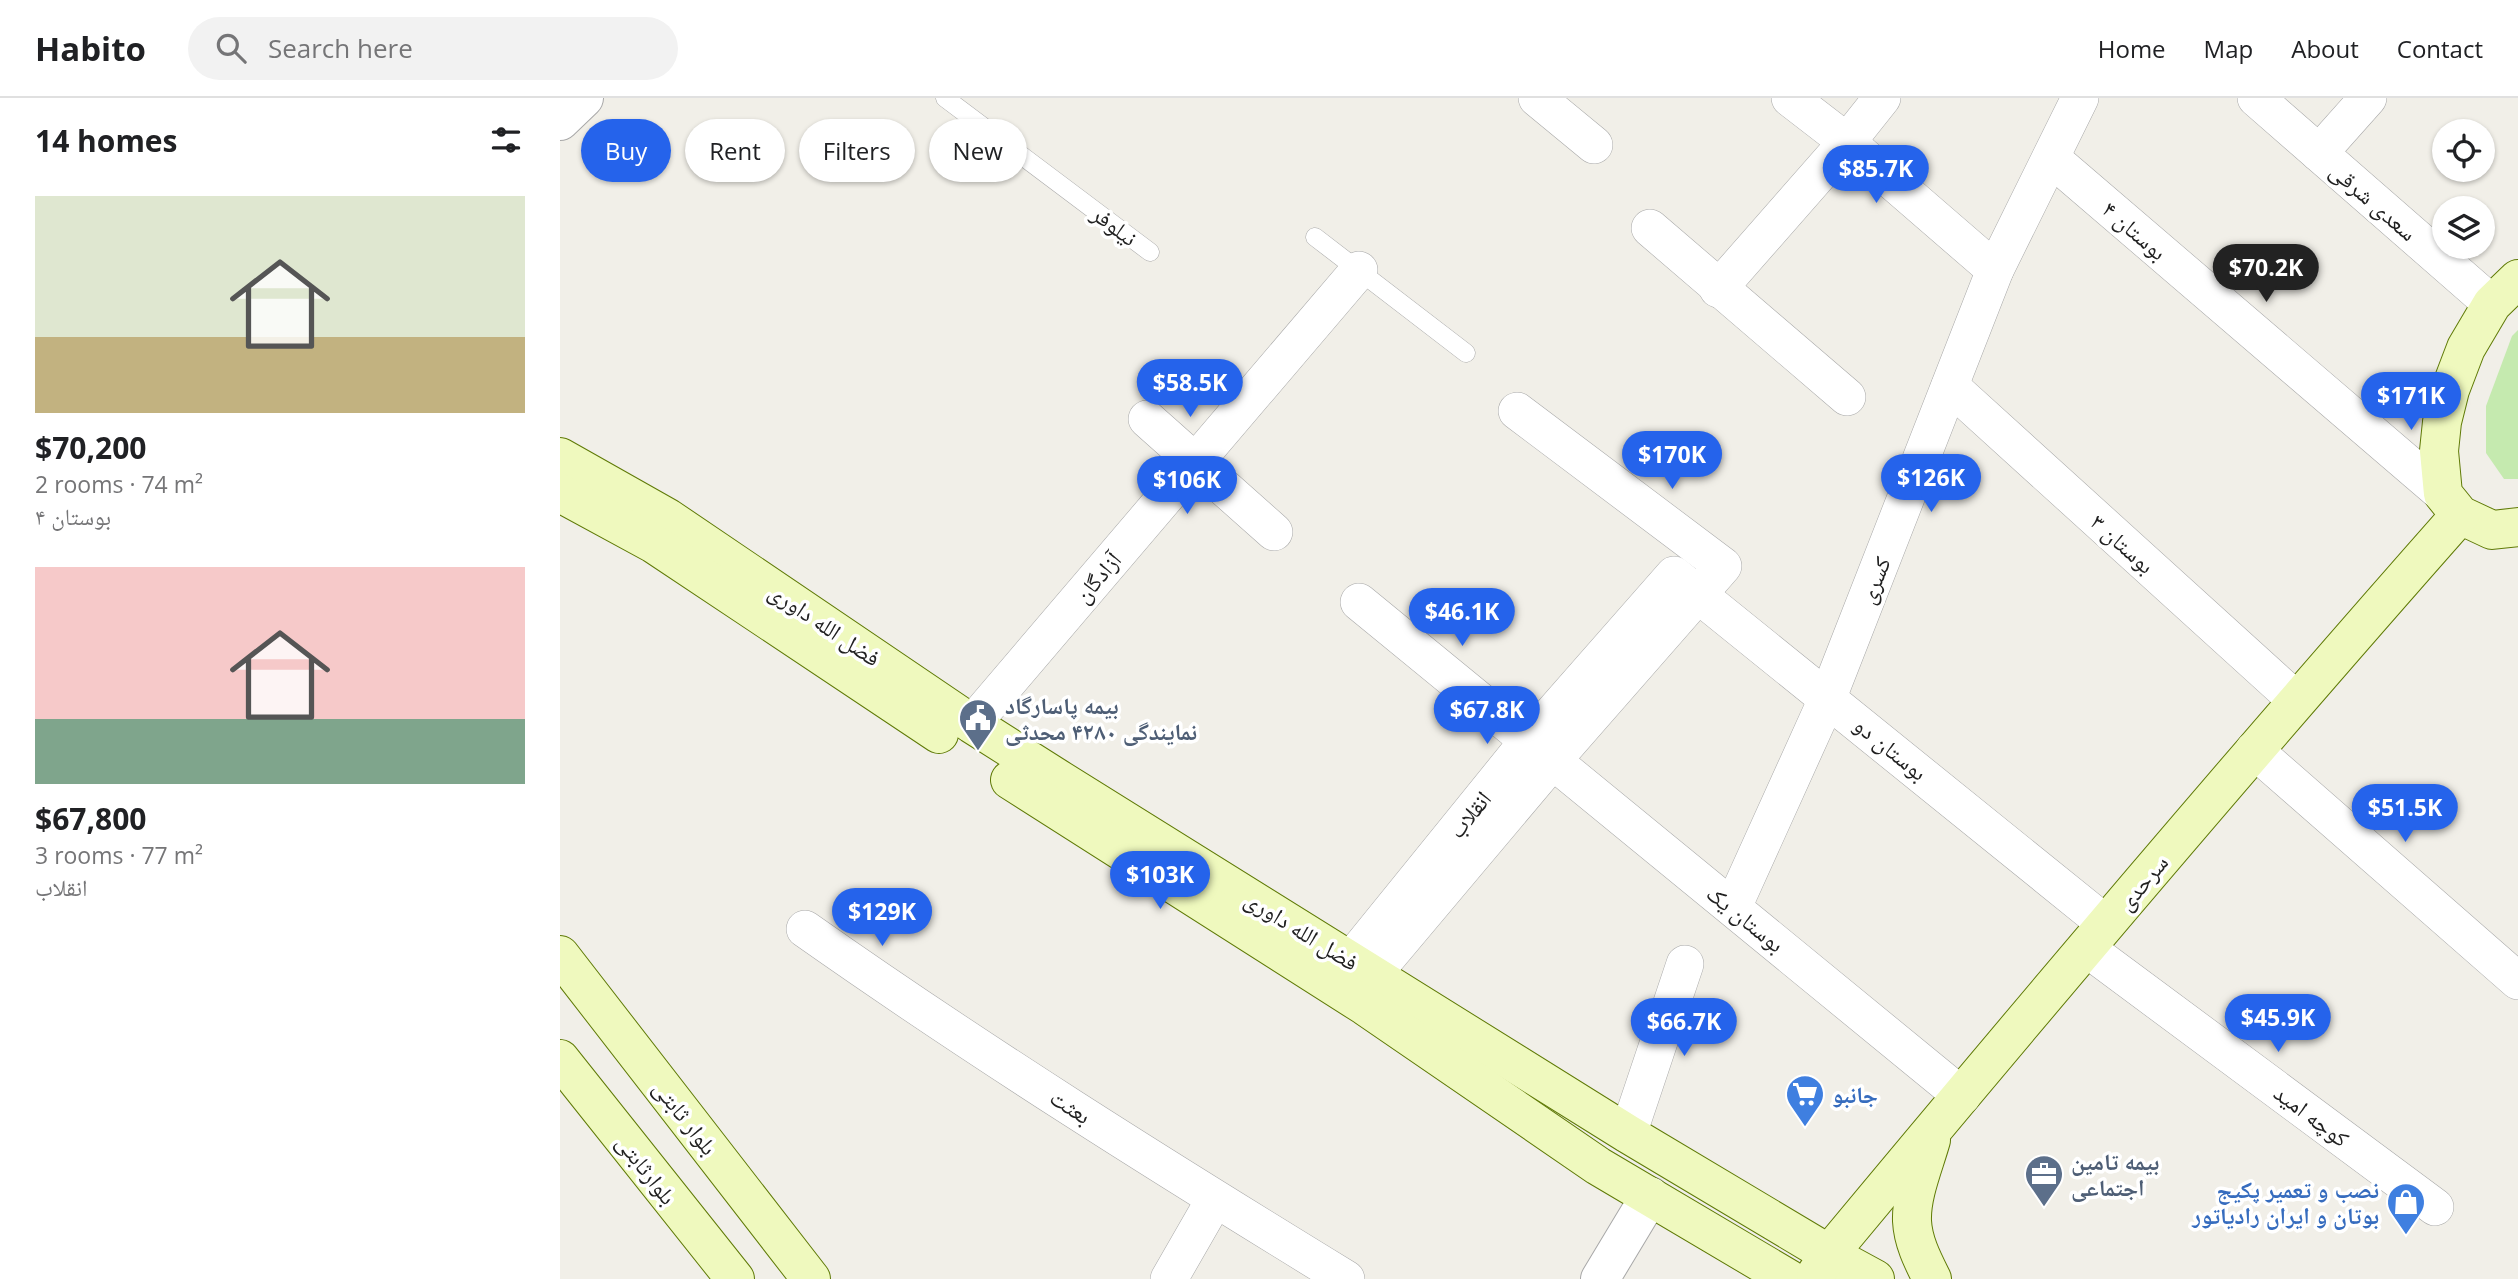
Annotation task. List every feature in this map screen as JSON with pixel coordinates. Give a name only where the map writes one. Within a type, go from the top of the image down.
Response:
[{"type":"main road","points":[[2505,291],[2466,348],[2450,390],[2442,422],[2439,451],[2451,505],[2492,530],[2518,527]]},
{"type":"main road","name":"فضل الله داوری","points":[[560,457],[668,518],[972,724],[1628,1134],[1820,1266],[1875,1279]]},
{"type":"main road","name":"فضل الله داوری","points":[[560,493],[654,544],[957,746],[1365,1006],[1598,1166],[1789,1279]]},
{"type":"main road","name":"سرحدی","points":[[1820,1266],[1934,1127],[2296,700],[2451,505]]},
{"type":"main road","name":"بلوار ثابتی","points":[[560,955],[811,1279]]},
{"type":"main road","name":"بلوارثابتی","points":[[560,1059],[735,1279]]},
{"type":"main road","points":[[1931,1279],[1917,1248],[1912,1220],[1934,1127]]},
{"type":"street","points":[[560,121],[584,98]]},
{"type":"street","points":[[1790,98],[1847,142],[1996,270]]},
{"type":"street","points":[[1718,289],[1847,142],[1882,98]]},
{"type":"street","name":"کسری","points":[[1733,907],[1828,697],[1996,270],[2080,98]]},
{"type":"street","name":"سعدی شرقی","points":[[2256,98],[2319,153],[2505,291]]},
{"type":"street","points":[[2319,153],[2368,98]]},
{"type":"street","points":[[1542,99],[1594,145]]},
{"type":"street","name":"بوستان ۴","points":[[2051,158],[2451,505]]},
{"type":"street","points":[[1650,228],[1847,397]]},
{"type":"street","name":"آزادگان","points":[[972,724],[1359,270]]},
{"type":"street","name":"بوستان ۳","points":[[1951,386],[2296,700]]},
{"type":"street","name":"انقلاب","points":[[1362,967],[1542,750],[1685,585],[1723,566],[1517,411]]},
{"type":"street","points":[[1147,419],[1274,532]]},
{"type":"street","name":"بوستان دو","points":[[1685,585],[1828,697],[2096,936]]},
{"type":"street","name":"بوستان یک","points":[[1359,602],[1962,1096]]},
{"type":"street","points":[[2254,750],[2518,981]]},
{"type":"street","name":"بعثت","points":[[805,929],[927,1013],[1215,1199],[1346,1279]]},
{"type":"street","name":"کوچه امید","points":[[2096,936],[2435,1207]]},
{"type":"street","points":[[1628,1134],[1685,964]]},
{"type":"street","points":[[1600,1279],[1650,1196]]},
{"type":"street","points":[[1169,1279],[1215,1199]]},
{"type":"lane","name":"نیلوفر","points":[[945,98],[1150,251]]},
{"type":"lane","points":[[1315,237],[1466,353]]},
{"type":"green space","points":[[2518,330],[2518,479],[2504,479],[2486,453],[2486,406],[2512,336]]},
{"type":"place","name":"بیمه پاسارگاد نمایندگی ۴۲۸۰ محدثی","points":[[978,752]]},
{"type":"place","name":"جانبو","points":[[1805,1128]]},
{"type":"place","name":"بیمه تامین اجتماعی","points":[[2044,1208]]},
{"type":"place","name":"نصب و تعمیر پکیج بوتان و ایران رادیاتور","points":[[2406,1236]]}]
